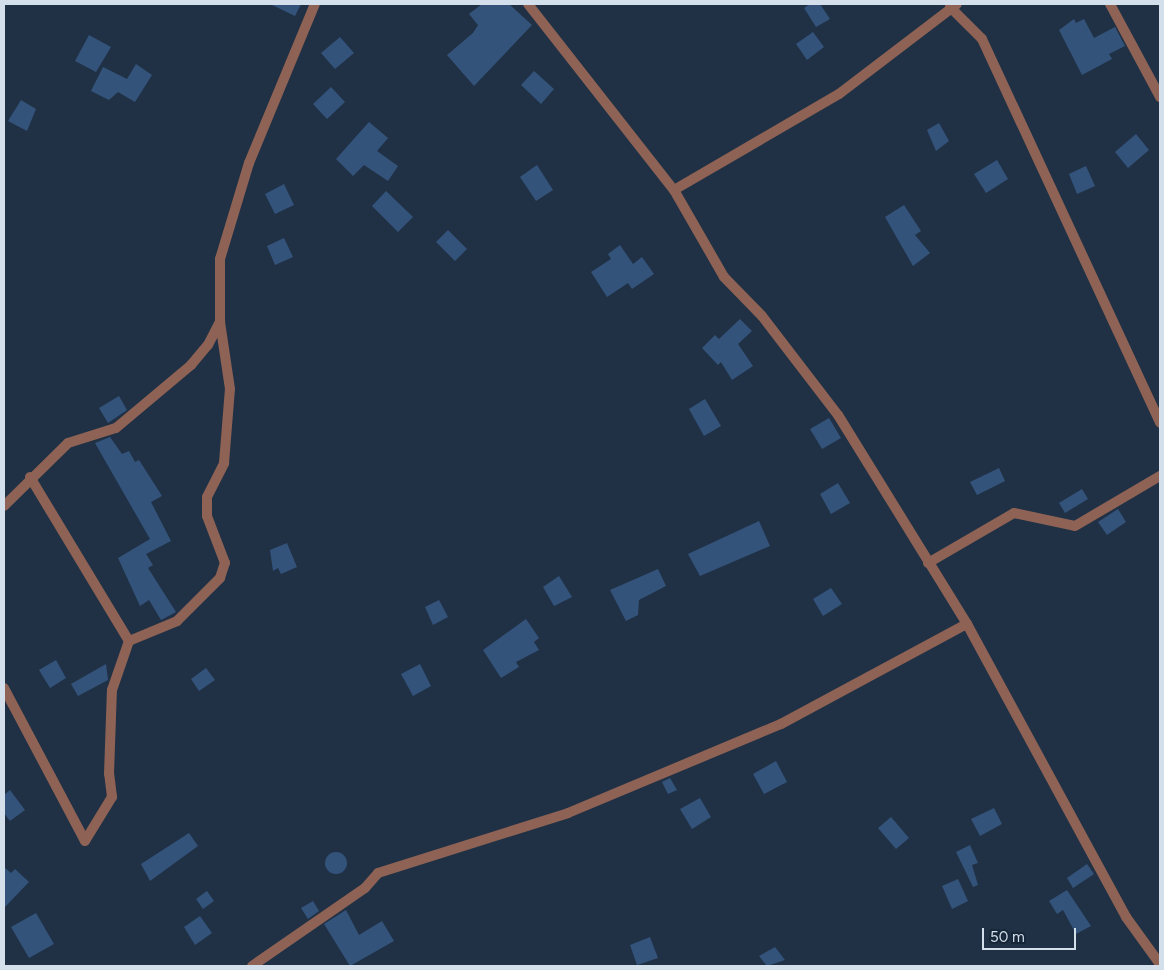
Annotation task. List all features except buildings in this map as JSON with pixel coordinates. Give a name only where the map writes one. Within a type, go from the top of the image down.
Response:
[{"type":"street","points":[[4,688],[85,841],[112,797],[109,774],[112,690],[129,641],[177,621],[220,578],[225,563],[207,516],[207,497],[224,463],[230,389],[220,321],[220,259],[249,163],[315,4]]},
{"type":"street","points":[[528,4],[674,190],[724,277],[762,316],[838,415],[928,564],[967,624],[1126,917],[1160,964]]},
{"type":"street","points":[[1110,4],[1160,98]]},
{"type":"street","points":[[674,190],[839,94],[953,5],[982,39],[1160,423]]},
{"type":"street","points":[[4,506],[30,477],[68,443],[116,428],[191,365],[220,321]]},
{"type":"street","points":[[928,564],[1014,513],[1075,526],[1160,476]]},
{"type":"street","points":[[30,477],[129,641]]},
{"type":"street","points":[[252,966],[365,888],[378,872],[526,828],[781,724],[967,624]]}]
